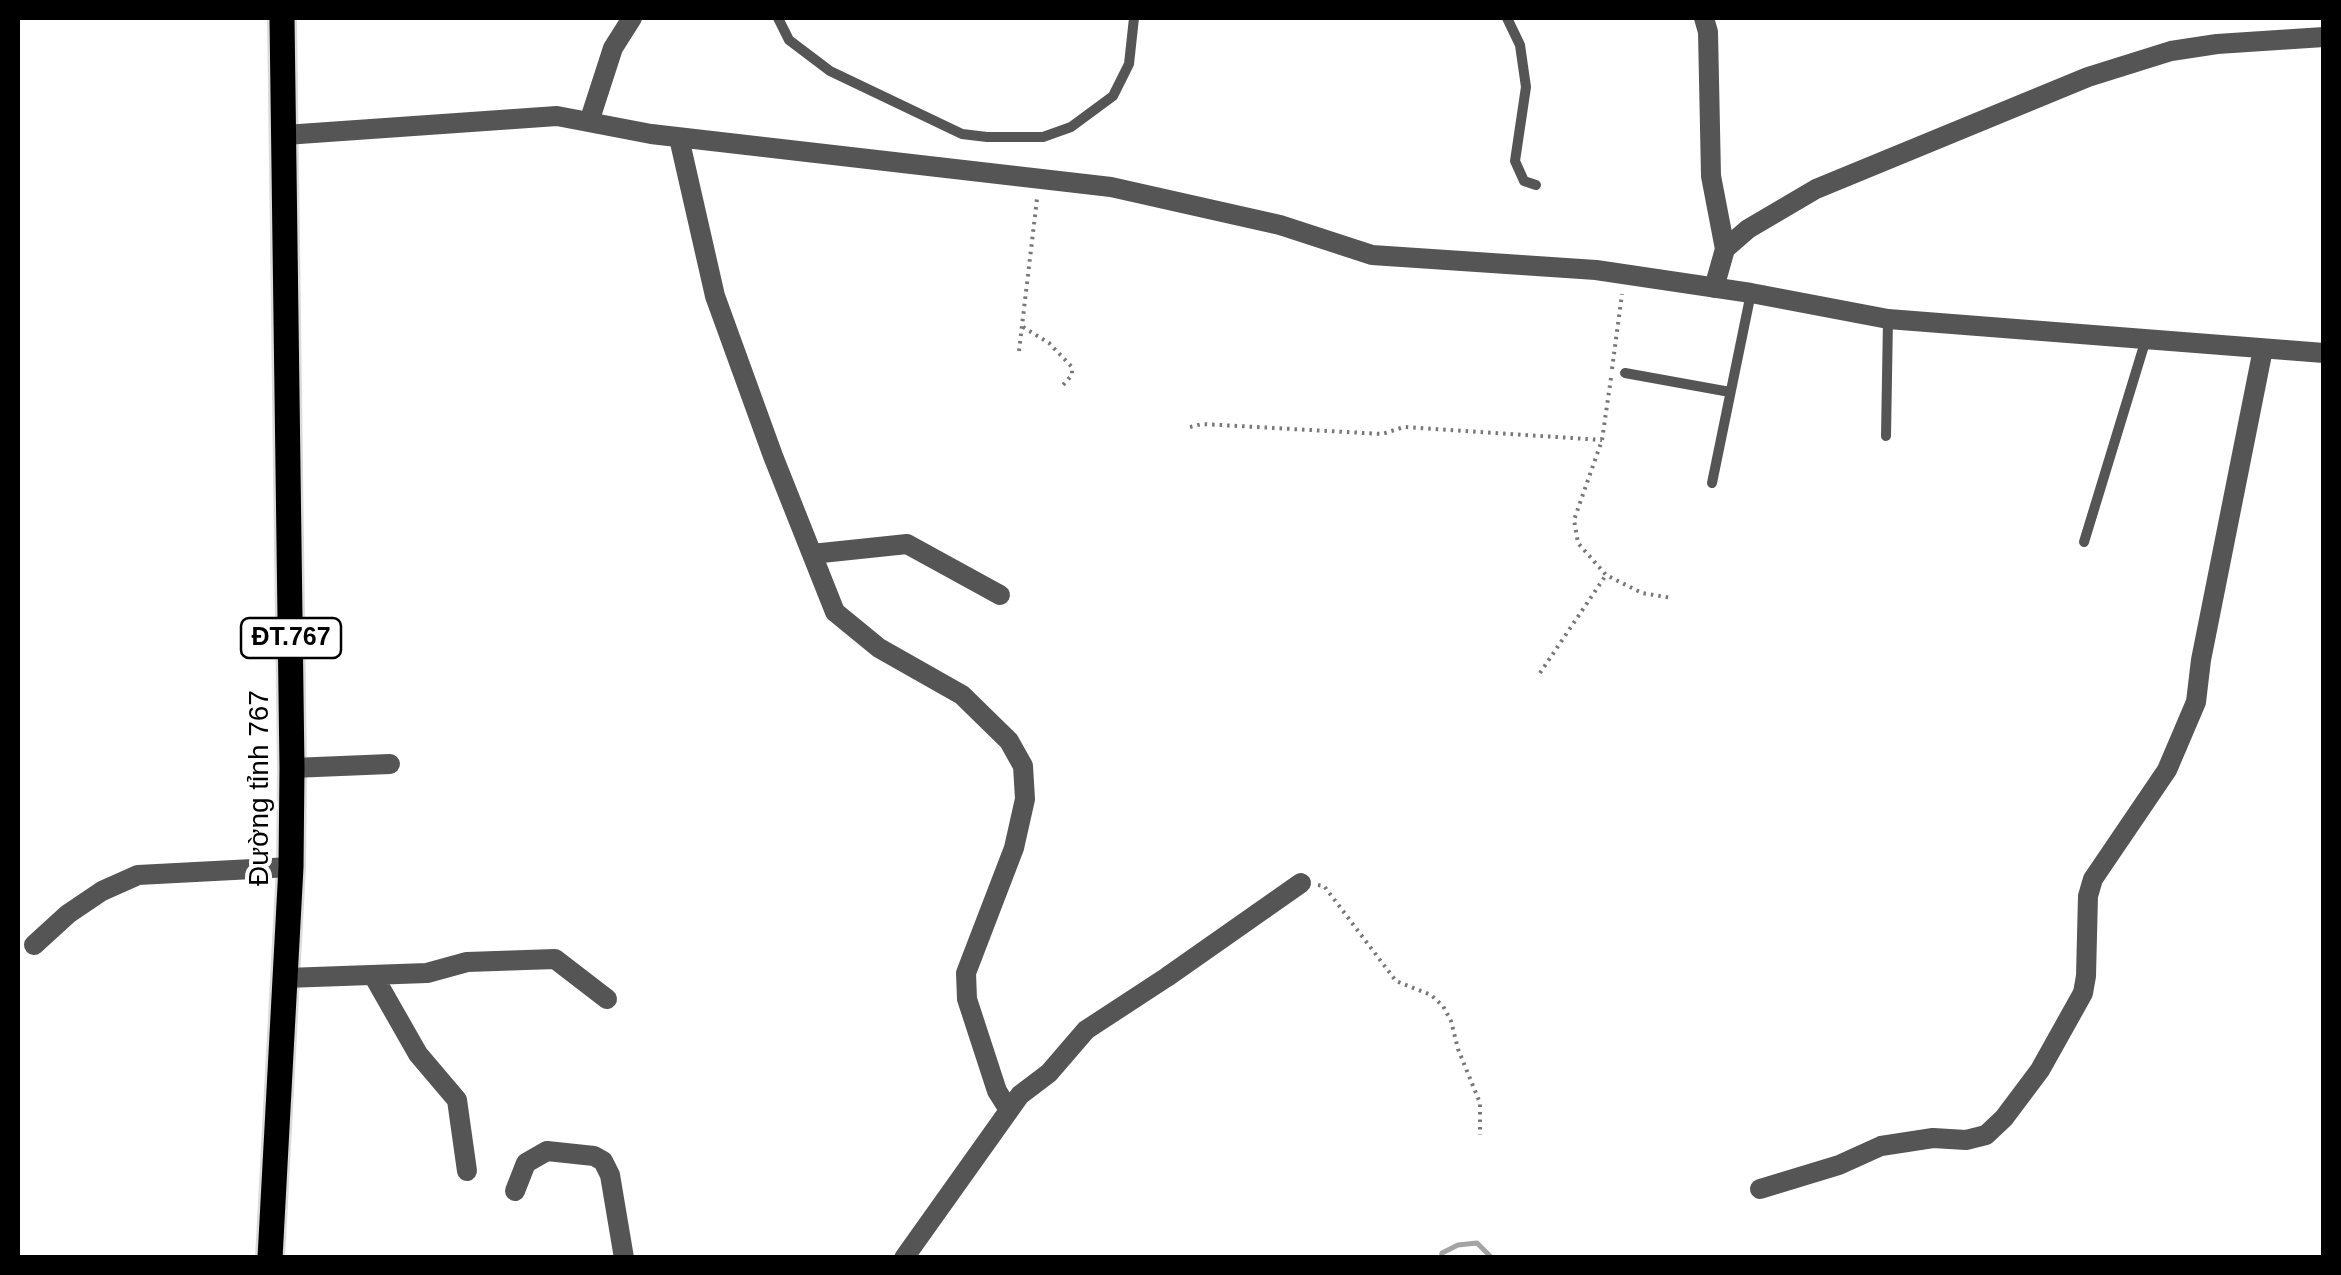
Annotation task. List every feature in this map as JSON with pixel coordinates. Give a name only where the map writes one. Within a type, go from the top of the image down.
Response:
[{"type":"main road","name":"Đường tỉnh 767","points":[[270,1258],[286,978],[292,768],[282,18]]},
{"type":"street","points":[[589,122],[613,48],[632,18]]},
{"type":"street","points":[[1704,18],[1708,32],[1711,176],[1726,248],[1714,288]]},
{"type":"street","points":[[1726,248],[1748,229],[1816,189],[2088,78],[2171,52],[2217,44],[2324,37]]},
{"type":"street","points":[[285,135],[557,116],[678,138],[1111,188],[1262,221],[1372,255],[1596,270],[1888,319],[2324,353]]},
{"type":"street","points":[[678,138],[715,296],[835,612],[880,648],[962,695],[1010,741],[1023,766],[1025,799],[1014,848],[966,972],[967,999],[997,1091],[1009,1110]]},
{"type":"street","points":[[1760,1189],[1839,1165],[1881,1146],[1933,1138],[1966,1140],[1986,1136],[2040,1070],[2082,993],[2088,896],[2093,880],[2167,770],[2196,702],[2263,350]]},
{"type":"street","points":[[812,554],[907,544],[1000,595]]},
{"type":"street","points":[[292,768],[390,764]]},
{"type":"street","points":[[34,945],[102,890],[138,875],[291,866]]},
{"type":"street","points":[[904,1258],[1020,1095],[1048,1072],[1086,1030],[1300,883]]},
{"type":"street","points":[[286,978],[427,973],[468,962],[555,959],[607,999]]},
{"type":"street","points":[[374,975],[418,1054],[457,1100],[467,1171]]},
{"type":"street","points":[[515,1191],[526,1163],[547,1151],[594,1156],[603,1161],[610,1175],[624,1258]]},
{"type":"lane","points":[[778,18],[790,40],[830,71],[962,134],[987,137],[1043,137],[1071,127],[1113,96],[1129,64],[1134,18]]},
{"type":"lane","points":[[1507,18],[1520,45],[1526,88],[1515,161],[1524,181],[1536,186]]},
{"type":"lane","points":[[1712,483],[1751,293]]},
{"type":"lane","points":[[1886,436],[1888,319]]},
{"type":"lane","points":[[2084,542],[2146,338]]},
{"type":"lane","points":[[1625,372],[1730,392]]},
{"type":"path","points":[[1018,351],[1040,180]]},
{"type":"path","points":[[1624,274],[1602,440],[1574,520],[1578,543],[1606,575],[1642,592],[1672,598]]},
{"type":"path","points":[[1021,326],[1049,343],[1072,367],[1072,375],[1063,385]]},
{"type":"path","points":[[1190,427],[1202,424],[1382,434],[1404,426],[1602,440]]},
{"type":"path","points":[[1540,672],[1606,575]]},
{"type":"path","points":[[1300,883],[1324,886],[1396,980],[1431,995],[1443,1006],[1480,1102],[1480,1135]]},
{"type":"waterway","points":[[1441,1258],[1442,1253],[1458,1245],[1477,1243],[1492,1258]]},
{"type":"waterway","points":[[1650,1258],[1667,1258]]}]
